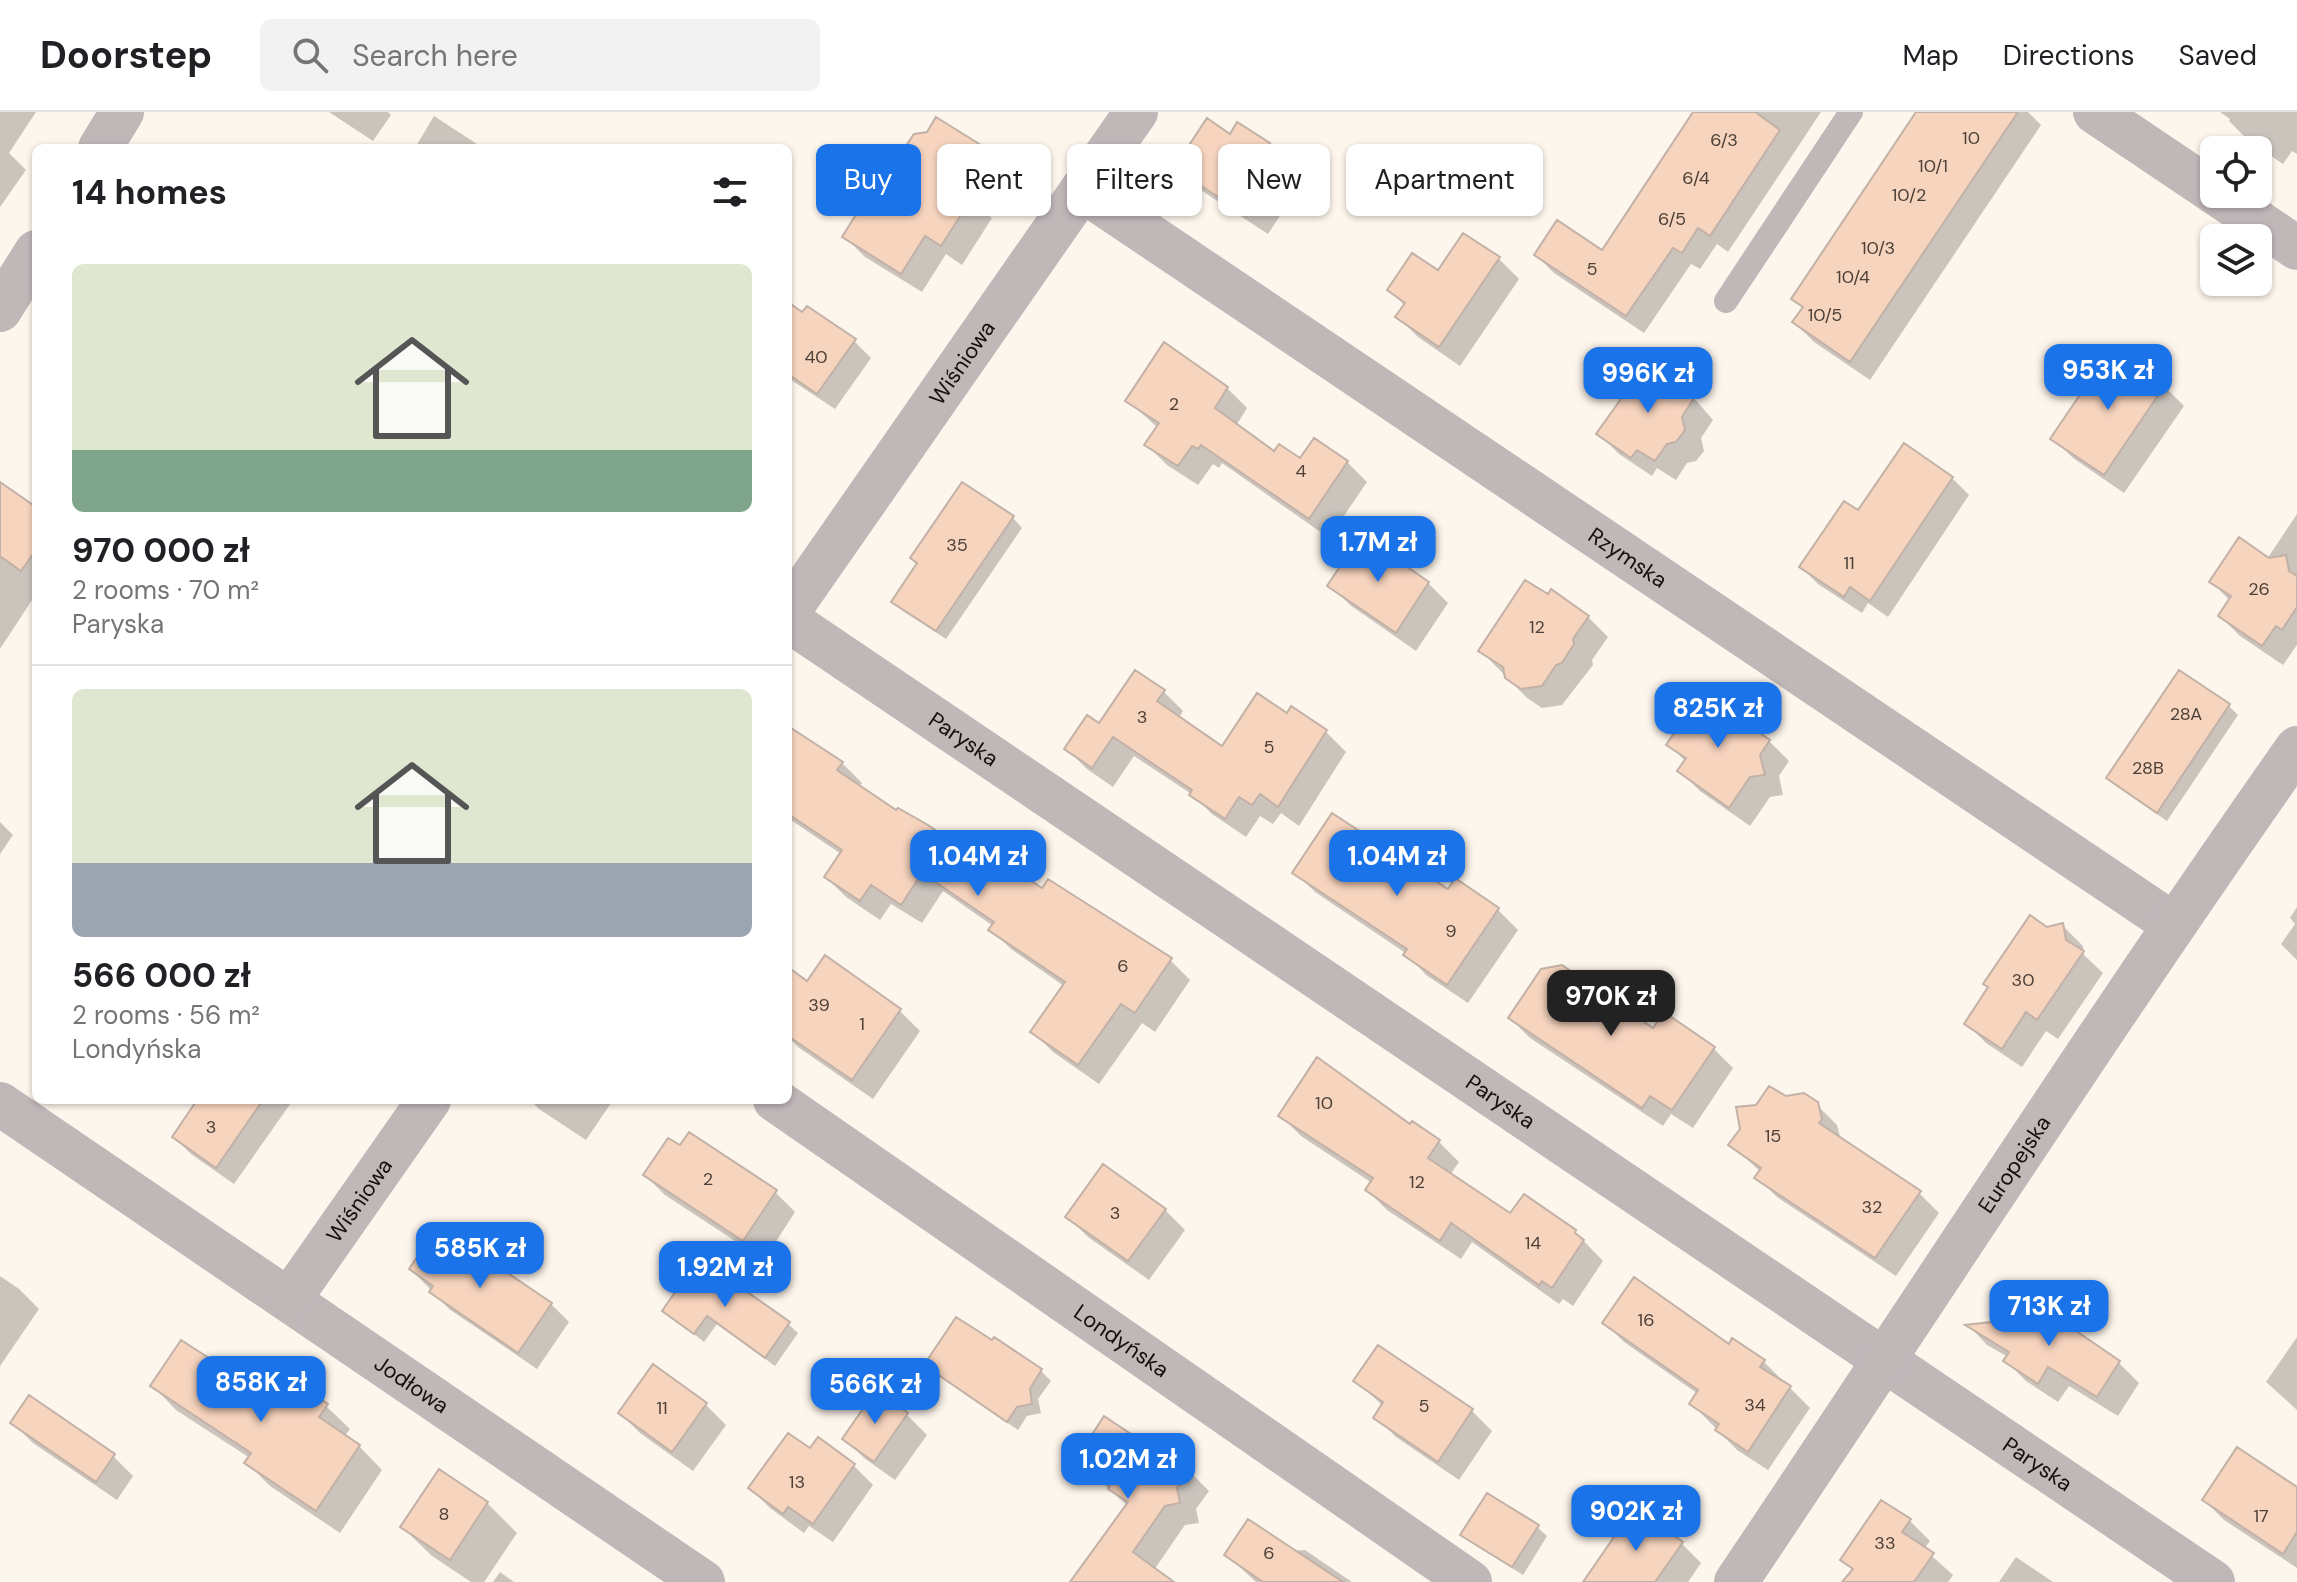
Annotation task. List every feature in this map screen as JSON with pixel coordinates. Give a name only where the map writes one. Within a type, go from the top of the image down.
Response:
[{"type":"street","points":[[102,144],[122,112]]},
{"type":"street","name":"Wiśniowa","points":[[1114,144],[1136,112]]},
{"type":"street","points":[[2095,112],[2200,183]]},
{"type":"street","points":[[2237,208],[2297,248]]},
{"type":"street","name":"Wiśniowa","points":[[792,606],[1067,212]]},
{"type":"street","name":"Rzymska","points":[[1121,216],[2173,924]]},
{"type":"street","points":[[0,310],[32,258]]},
{"type":"street","name":"Paryska","points":[[792,623],[2213,1582]]},
{"type":"street","name":"Europejska","points":[[1736,1582],[2173,924],[2297,748]]},
{"type":"street","name":"Jodłowa","points":[[0,1104],[703,1582]]},
{"type":"street","name":"Wiśniowa","points":[[289,1300],[426,1104]]},
{"type":"street","name":"Londyńska","points":[[781,1104],[1470,1582]]},
{"type":"lane","points":[[1726,301],[1851,112]]},
{"type":"building","points":[[1693,112],[1755,112],[1780,130],[1710,236],[1698,228],[1682,253],[1673,248],[1626,316],[1534,255],[1557,220],[1602,250]]},
{"type":"building","points":[[1916,112],[2018,112],[1850,362],[1792,322],[1803,307],[1791,299]]},
{"type":"building","points":[[936,117],[979,144],[937,144],[937,216],[960,216],[941,246],[925,236],[901,274],[842,237],[855,216],[921,216],[921,144],[907,144],[914,134],[927,132]]},
{"type":"building","points":[[1207,118],[1230,134],[1237,122],[1270,143],[1218,144],[1218,197],[1202,186],[1202,144],[1190,144]]},
{"type":"building","points":[[1463,233],[1500,257],[1439,347],[1395,317],[1405,303],[1387,290],[1412,253],[1438,270]]},
{"type":"building","points":[[792,305],[802,312],[807,306],[856,339],[817,394],[792,377]]},
{"type":"building","points":[[1164,342],[1228,387],[1215,408],[1274,451],[1279,444],[1300,458],[1314,438],[1348,461],[1309,519],[1201,445],[1198,449],[1192,446],[1178,466],[1144,445],[1159,423],[1125,401]]},
{"type":"building","points":[[2111,349],[2165,385],[2104,475],[2050,439]]},
{"type":"building","points":[[1645,365],[1659,374],[1668,372],[1683,383],[1685,392],[1694,398],[1682,417],[1685,430],[1676,442],[1667,444],[1655,461],[1637,450],[1631,458],[1596,434]]},
{"type":"building","points":[[1904,443],[1953,477],[1870,601],[1850,587],[1844,597],[1799,567],[1844,501],[1858,510]]},
{"type":"building","points":[[0,482],[32,504],[32,556],[21,571],[0,556]]},
{"type":"building","points":[[962,482],[1014,516],[936,631],[891,602],[917,563],[910,558]]},
{"type":"building","points":[[1361,535],[1429,582],[1396,633],[1327,586]]},
{"type":"building","points":[[2239,537],[2269,558],[2286,555],[2289,571],[2297,576],[2297,607],[2282,630],[2276,626],[2262,646],[2218,616],[2231,596],[2209,582]]},
{"type":"building","points":[[1525,580],[1548,594],[1551,589],[1589,616],[1573,639],[1574,644],[1562,663],[1556,665],[1542,686],[1521,689],[1505,678],[1503,667],[1478,651]]},
{"type":"building","points":[[1135,670],[1165,690],[1157,701],[1222,746],[1257,693],[1287,713],[1291,706],[1327,730],[1278,807],[1260,794],[1252,805],[1239,797],[1225,819],[1189,795],[1192,790],[1113,737],[1092,768],[1064,749],[1087,715],[1099,723]]},
{"type":"building","points":[[2179,670],[2230,704],[2157,813],[2106,778]]},
{"type":"building","points":[[1702,692],[1770,740],[1760,755],[1765,775],[1750,777],[1729,808],[1677,771],[1686,758],[1666,745]]},
{"type":"building","points":[[792,729],[843,762],[837,770],[896,810],[898,808],[928,825],[990,868],[997,858],[1042,888],[1048,879],[1172,958],[1135,1013],[1121,1004],[1078,1065],[1030,1032],[1065,982],[988,930],[994,922],[922,873],[901,905],[871,885],[860,901],[824,877],[842,850],[792,817]]},
{"type":"building","points":[[1332,813],[1448,889],[1455,878],[1499,908],[1447,985],[1403,955],[1407,949],[1292,873]]},
{"type":"building","points":[[2030,915],[2047,927],[2063,923],[2066,940],[2084,951],[2037,1020],[2026,1012],[2002,1049],[1964,1024],[1988,987],[1983,984]]},
{"type":"building","points":[[825,955],[901,1009],[852,1080],[792,1039],[792,970],[807,981]]},
{"type":"building","points":[[1562,965],[1653,1028],[1664,1012],[1715,1047],[1672,1110],[1650,1096],[1642,1108],[1508,1018],[1541,969]]},
{"type":"building","points":[[1317,1057],[1410,1124],[1412,1121],[1440,1140],[1428,1158],[1510,1213],[1524,1194],[1576,1230],[1575,1233],[1584,1240],[1552,1288],[1542,1281],[1539,1285],[1451,1223],[1440,1241],[1365,1190],[1373,1178],[1278,1116]]},
{"type":"building","points":[[1769,1086],[1786,1096],[1804,1093],[1818,1102],[1822,1119],[1819,1123],[1921,1191],[1875,1258],[1754,1178],[1761,1168],[1728,1145],[1740,1129],[1736,1107],[1756,1105]]},
{"type":"building","points":[[194,1104],[260,1104],[216,1168],[172,1137]]},
{"type":"building","points":[[689,1132],[777,1190],[743,1241],[643,1175],[668,1138],[680,1145]]},
{"type":"building","points":[[1103,1164],[1166,1209],[1128,1261],[1065,1217]]},
{"type":"building","points":[[438,1226],[552,1303],[518,1353],[429,1292],[433,1286],[409,1269]]},
{"type":"building","points":[[699,1258],[790,1322],[765,1358],[707,1316],[694,1334],[662,1311]]},
{"type":"building","points":[[1634,1277],[1729,1344],[1732,1338],[1765,1360],[1760,1367],[1791,1386],[1748,1452],[1715,1430],[1719,1424],[1689,1404],[1698,1390],[1602,1323]]},
{"type":"building","points":[[2025,1296],[2120,1361],[2097,1397],[2048,1367],[2038,1384],[2003,1361],[2009,1352],[1965,1325],[2009,1320]]},
{"type":"building","points":[[956,1317],[992,1340],[994,1337],[1042,1369],[1030,1389],[1032,1404],[1017,1407],[1007,1422],[924,1365]]},
{"type":"building","points":[[181,1340],[283,1406],[298,1384],[328,1404],[319,1417],[360,1445],[316,1511],[244,1463],[251,1453],[150,1386]]},
{"type":"building","points":[[1378,1345],[1473,1409],[1438,1462],[1373,1418],[1383,1402],[1353,1381]]},
{"type":"building","points":[[653,1364],[707,1403],[672,1452],[618,1413]]},
{"type":"building","points":[[876,1390],[908,1413],[874,1462],[842,1439]]},
{"type":"building","points":[[29,1395],[115,1454],[96,1482],[10,1423]]},
{"type":"building","points":[[1104,1416],[1140,1440],[1142,1437],[1190,1470],[1177,1488],[1180,1503],[1165,1506],[1133,1552],[1174,1582],[1070,1582],[1128,1502],[1108,1489],[1110,1485],[1075,1461]]},
{"type":"building","points":[[788,1433],[810,1448],[818,1437],[855,1464],[813,1524],[788,1507],[783,1514],[748,1488]]},
{"type":"building","points":[[2237,1447],[2297,1487],[2297,1532],[2283,1554],[2202,1500]]},
{"type":"building","points":[[439,1469],[488,1502],[450,1560],[400,1527]]},
{"type":"building","points":[[1487,1493],[1539,1525],[1512,1567],[1460,1535]]},
{"type":"building","points":[[1881,1500],[1911,1519],[1902,1532],[1934,1553],[1914,1582],[1842,1582],[1853,1569],[1840,1560]]},
{"type":"building","points":[[1634,1508],[1683,1542],[1655,1582],[1583,1582]]},
{"type":"building","points":[[1248,1519],[1343,1582],[1263,1582],[1224,1555]]}]
